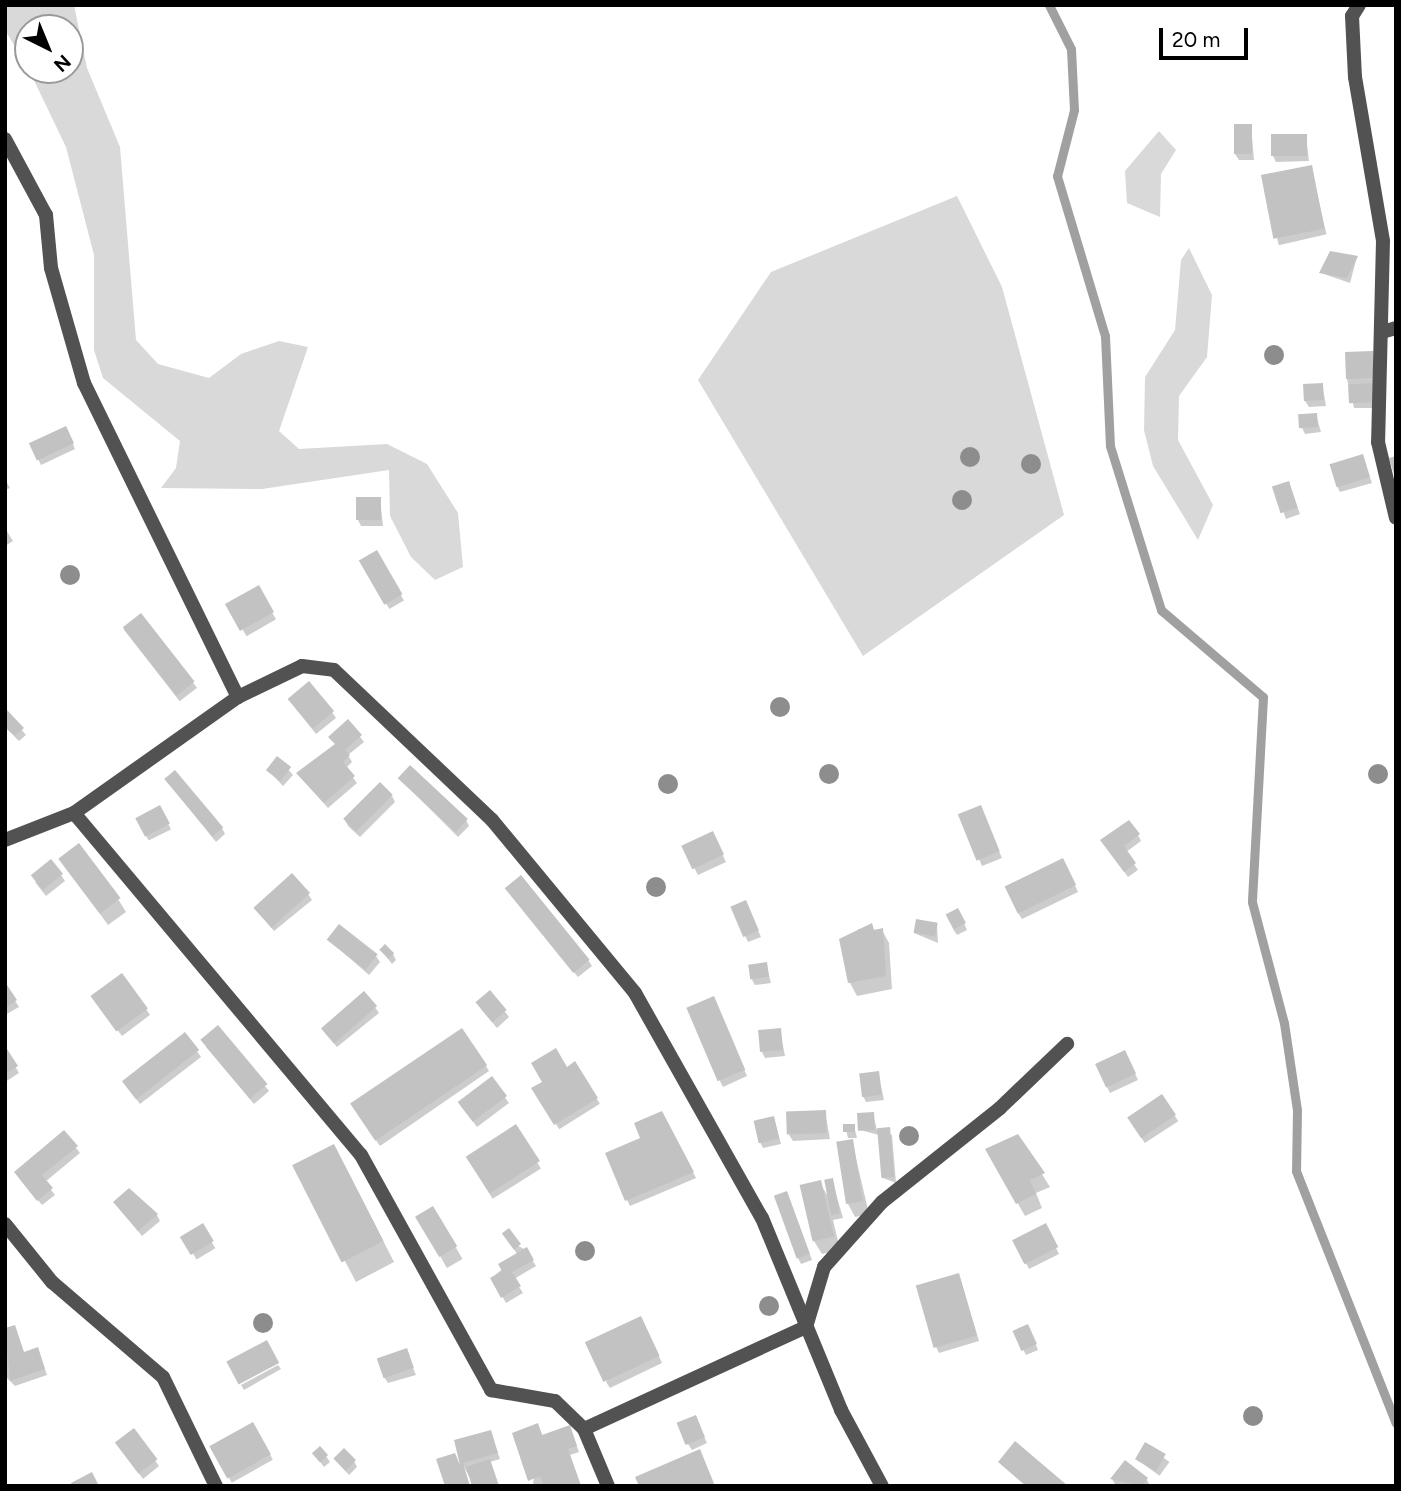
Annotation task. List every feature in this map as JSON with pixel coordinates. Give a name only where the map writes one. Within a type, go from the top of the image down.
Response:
[{"type":"street","points":[[1359,5],[1352,16],[1354,77],[1383,242],[1389,330],[1378,442],[1396,518]]},
{"type":"street","points":[[5,139],[46,215],[51,268],[84,383],[238,697]]},
{"type":"street","points":[[5,840],[74,813],[238,697],[302,666],[334,670],[492,820],[635,993],[762,1218],[806,1327],[882,1486]]},
{"type":"street","points":[[74,813],[361,1155],[491,1390],[555,1401],[584,1429],[608,1486]]},
{"type":"street","points":[[584,1429],[806,1327],[824,1267],[882,1202],[1000,1108],[1067,1044]]},
{"type":"street","points":[[5,1224],[52,1282],[163,1377],[216,1486]]},
{"type":"shaded area","points":[[5,5],[74,5],[76,14],[14,14],[14,45],[5,30]]},
{"type":"shaded area","points":[[84,53],[87,68],[120,147],[136,340],[158,364],[209,378],[241,354],[279,341],[308,347],[279,431],[299,449],[387,444],[427,464],[458,513],[463,567],[435,580],[411,557],[390,516],[389,470],[262,489],[161,488],[176,468],[180,441],[103,378],[94,350],[94,255],[66,147],[36,84],[84,84]]},
{"type":"shaded area","points":[[1159,131],[1176,150],[1161,174],[1160,217],[1127,203],[1125,171]]},
{"type":"shaded area","points":[[957,196],[1002,287],[1064,515],[863,656],[698,380],[771,272]]},
{"type":"shaded area","points":[[1189,248],[1212,295],[1207,357],[1179,396],[1178,440],[1213,505],[1198,540],[1153,466],[1144,430],[1145,377],[1175,330],[1181,260]]},
{"type":"building","points":[[1234,124],[1252,124],[1252,154],[1234,154]]},
{"type":"building","points":[[1271,134],[1307,134],[1307,156],[1271,156]]},
{"type":"building","points":[[1312,165],[1324,229],[1273,239],[1261,175]]},
{"type":"building","points":[[1330,251],[1358,256],[1347,278],[1319,273]]},
{"type":"building","points":[[1373,351],[1374,378],[1346,379],[1345,352]]},
{"type":"building","points":[[1323,383],[1324,400],[1304,401],[1303,384]]},
{"type":"building","points":[[1373,383],[1374,402],[1349,403],[1348,384]]},
{"type":"building","points":[[1317,413],[1318,427],[1299,428],[1298,414]]},
{"type":"building","points":[[66,426],[74,443],[37,461],[29,443]]},
{"type":"building","points":[[1363,454],[1370,477],[1337,487],[1330,464]]},
{"type":"building","points":[[1396,456],[1396,478],[1395,478],[1389,458]]},
{"type":"building","points":[[1289,481],[1298,508],[1281,513],[1272,487]]},
{"type":"building","points":[[356,497],[381,497],[381,520],[356,520]]},
{"type":"building","points":[[377,550],[402,594],[384,605],[359,560]]},
{"type":"building","points":[[259,585],[274,612],[240,631],[225,604]]},
{"type":"building","points":[[141,613],[195,682],[176,696],[123,627]]},
{"type":"building","points":[[309,681],[334,711],[313,729],[288,699]]},
{"type":"building","points":[[7,710],[24,728],[15,736],[5,727]]},
{"type":"building","points":[[348,719],[362,735],[345,750],[350,755],[343,762],[355,776],[324,803],[296,773],[335,744],[328,737]]},
{"type":"building","points":[[277,756],[291,767],[280,781],[266,770]]},
{"type":"building","points":[[410,765],[468,819],[456,832],[398,778]]},
{"type":"building","points":[[175,770],[223,827],[212,836],[164,779]]},
{"type":"building","points":[[380,782],[393,795],[356,831],[343,819]]},
{"type":"building","points":[[160,805],[170,824],[145,837],[135,818]]},
{"type":"building","points":[[981,805],[1000,851],[977,861],[958,814]]},
{"type":"building","points":[[1129,820],[1140,834],[1124,846],[1136,863],[1124,872],[1100,840]]},
{"type":"building","points":[[713,831],[724,855],[692,869],[681,846]]},
{"type":"building","points":[[79,843],[121,898],[100,914],[58,859]]},
{"type":"building","points":[[1063,858],[1076,885],[1018,913],[1005,886]]},
{"type":"building","points":[[51,859],[63,874],[43,890],[31,875]]},
{"type":"building","points":[[292,873],[310,893],[271,928],[253,908]]},
{"type":"building","points":[[521,875],[590,960],[573,973],[505,888]]},
{"type":"building","points":[[746,900],[759,930],[743,937],[730,907]]},
{"type":"building","points":[[958,908],[966,923],[954,930],[946,915]]},
{"type":"building","points":[[916,919],[938,923],[935,937],[914,933]]},
{"type":"building","points":[[872,923],[874,930],[883,928],[886,976],[848,983],[839,939]]},
{"type":"building","points":[[339,924],[378,954],[365,970],[327,940]]},
{"type":"building","points":[[385,944],[394,953],[389,959],[379,950]]},
{"type":"building","points":[[767,962],[769,977],[750,979],[748,965]]},
{"type":"building","points":[[122,973],[148,1009],[116,1032],[90,996]]},
{"type":"building","points":[[5,982],[17,1000],[5,1008]]},
{"type":"building","points":[[490,990],[507,1010],[492,1022],[475,1002]]},
{"type":"building","points":[[364,991],[377,1006],[334,1043],[321,1028]]},
{"type":"building","points":[[714,996],[745,1070],[718,1081],[686,1008]]},
{"type":"building","points":[[218,1025],[267,1084],[250,1099],[200,1040]]},
{"type":"building","points":[[462,1028],[487,1065],[375,1141],[350,1103]]},
{"type":"building","points":[[781,1028],[783,1050],[760,1052],[758,1030]]},
{"type":"building","points":[[185,1032],[199,1050],[136,1099],[122,1081]]},
{"type":"building","points":[[5,1046],[18,1066],[5,1074]]},
{"type":"building","points":[[556,1048],[567,1067],[575,1061],[598,1098],[554,1125],[531,1088],[542,1082],[531,1063]]},
{"type":"building","points":[[1125,1050],[1136,1074],[1106,1088],[1095,1064]]},
{"type":"building","points":[[879,1071],[882,1095],[862,1097],[859,1073]]},
{"type":"building","points":[[492,1076],[507,1096],[473,1122],[458,1102]]},
{"type":"building","points":[[1162,1094],[1176,1115],[1141,1138],[1127,1117]]},
{"type":"building","points":[[826,1110],[827,1133],[787,1134],[786,1111]]},
{"type":"building","points":[[662,1111],[694,1172],[625,1201],[605,1153],[640,1138],[634,1123]]},
{"type":"building","points":[[874,1112],[875,1130],[858,1131],[857,1113]]},
{"type":"building","points":[[774,1116],[779,1138],[759,1143],[754,1121]]},
{"type":"building","points":[[516,1124],[540,1161],[490,1194],[466,1157]]},
{"type":"building","points":[[843,1124],[855,1124],[855,1132],[843,1132]]},
{"type":"building","points":[[890,1127],[894,1177],[881,1178],[877,1128]]},
{"type":"building","points":[[64,1130],[78,1146],[42,1175],[53,1188],[37,1201],[14,1172]]},
{"type":"building","points":[[1018,1134],[1045,1173],[1030,1180],[1036,1194],[1016,1204],[985,1149]]},
{"type":"building","points":[[853,1139],[863,1201],[846,1204],[836,1142]]},
{"type":"building","points":[[334,1144],[383,1241],[342,1262],[292,1165]]},
{"type":"building","points":[[833,1178],[840,1213],[831,1215],[824,1180]]},
{"type":"building","points":[[821,1180],[834,1237],[813,1241],[800,1185]]},
{"type":"building","points":[[129,1188],[158,1214],[138,1231],[113,1202]]},
{"type":"building","points":[[787,1191],[810,1254],[797,1259],[774,1196]]},
{"type":"building","points":[[433,1206],[457,1246],[439,1257],[415,1217]]},
{"type":"building","points":[[203,1223],[214,1241],[191,1255],[180,1237]]},
{"type":"building","points":[[1046,1223],[1058,1247],[1024,1264],[1012,1240]]},
{"type":"building","points":[[509,1228],[521,1244],[514,1249],[502,1233]]},
{"type":"building","points":[[527,1247],[534,1260],[512,1272],[521,1286],[501,1298],[490,1278],[502,1271],[498,1264]]},
{"type":"building","points":[[959,1273],[977,1335],[934,1348],[916,1285]]},
{"type":"building","points":[[641,1316],[660,1356],[603,1382],[585,1342]]},
{"type":"building","points":[[1028,1324],[1037,1344],[1021,1351],[1012,1331]]},
{"type":"building","points":[[15,1325],[24,1352],[38,1347],[45,1369],[10,1381],[5,1328]]},
{"type":"building","points":[[267,1340],[279,1363],[239,1385],[226,1362]]},
{"type":"building","points":[[407,1348],[414,1368],[384,1378],[377,1358]]},
{"type":"building","points":[[696,1415],[705,1437],[686,1445],[677,1423]]},
{"type":"building","points":[[253,1422],[271,1454],[227,1479],[209,1446]]},
{"type":"building","points":[[538,1423],[542,1435],[570,1425],[577,1446],[568,1449],[581,1486],[544,1486],[540,1476],[528,1481],[512,1433]]},
{"type":"building","points":[[134,1428],[157,1459],[138,1474],[115,1442]]},
{"type":"building","points":[[491,1430],[498,1453],[463,1463],[470,1486],[445,1486],[436,1459],[455,1453],[460,1465],[454,1440]]},
{"type":"building","points":[[1015,1441],[1068,1486],[1026,1486],[998,1462]]},
{"type":"building","points":[[1145,1442],[1166,1454],[1156,1471],[1135,1459]]},
{"type":"building","points":[[320,1446],[328,1455],[320,1462],[312,1453]]},
{"type":"building","points":[[344,1448],[356,1460],[345,1471],[333,1459]]},
{"type":"building","points":[[700,1449],[715,1486],[639,1486],[635,1477]]},
{"type":"building","points":[[490,1459],[499,1486],[472,1486],[466,1467]]},
{"type":"building","points":[[1125,1460],[1148,1478],[1142,1486],[1110,1479]]},
{"type":"building","points":[[92,1472],[99,1486],[72,1486],[71,1483]]},
{"type":"waterway","points":[[1049,5],[1071,49],[1074,110],[1057,176],[1105,336],[1110,446],[1161,610],[1263,697],[1252,902],[1284,1023],[1297,1110],[1296,1171],[1396,1423]]}]
